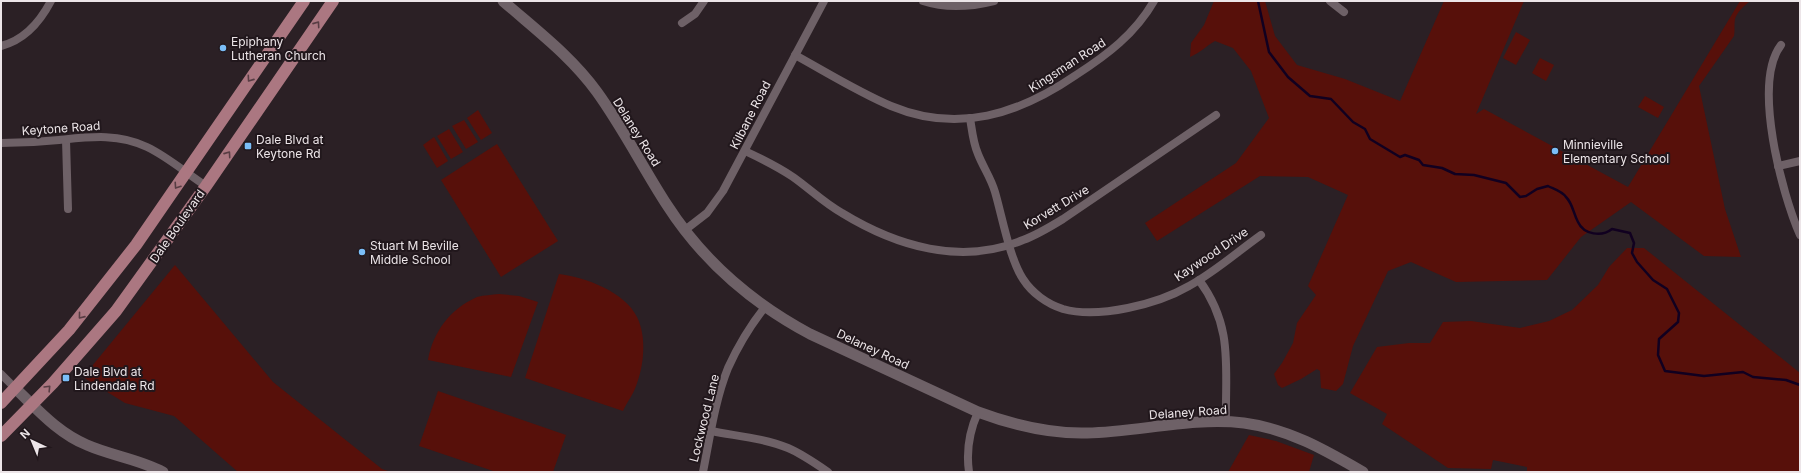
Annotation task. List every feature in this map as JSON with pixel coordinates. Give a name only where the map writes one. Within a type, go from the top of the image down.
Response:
[{"type":"main road","name":"Dale Boulevard","points":[[1,402],[48,355],[105,286],[136,245],[304,1]]},
{"type":"main road","name":"Dale Boulevard","points":[[1,436],[53,383],[116,311],[206,186],[333,1]]},
{"type":"street","points":[[1,46],[12,42],[33,28],[44,15],[51,1]]},
{"type":"street","name":"Delaney Road","points":[[503,1],[558,48],[586,78],[607,108],[668,206],[685,230],[718,268],[740,288],[765,307],[810,334],[978,412],[1025,427],[1069,433],[1110,432],[1203,422],[1226,422],[1265,427],[1291,434],[1320,447],[1363,472]]},
{"type":"street","points":[[682,22],[695,14],[704,1]]},
{"type":"street","name":"Kilbane Road","points":[[685,230],[716,203],[746,151],[824,1]]},
{"type":"street","points":[[923,1],[952,7],[994,1]]},
{"type":"street","name":"Kingsman Road","points":[[795,55],[879,100],[902,110],[939,118],[970,118],[1008,111],[1026,105],[1056,90],[1117,46],[1141,20],[1154,1]]},
{"type":"street","points":[[1330,1],[1344,12]]},
{"type":"street","points":[[1781,45],[1774,56],[1771,65],[1769,92],[1772,136],[1787,200],[1800,235]]},
{"type":"street","name":"Korvett Drive","points":[[746,151],[793,178],[842,213],[878,233],[919,247],[955,252],[989,250],[1010,245],[1043,231],[1216,115]]},
{"type":"street","name":"Kaywood Drive","points":[[970,118],[975,145],[992,184],[1017,268],[1027,284],[1044,300],[1052,304],[1070,310],[1104,310],[1149,304],[1200,280],[1261,235]]},
{"type":"street","name":"Keytone Road","points":[[1,143],[108,137],[134,142],[159,153],[206,186]]},
{"type":"street","points":[[66,140],[68,209]]},
{"type":"street","points":[[1778,166],[1800,161]]},
{"type":"street","points":[[1200,280],[1211,298],[1224,330],[1226,349],[1226,422]]},
{"type":"street","name":"Lockwood Lane","points":[[703,472],[722,384],[728,368],[743,338],[765,307]]},
{"type":"street","points":[[1,374],[50,423],[74,439],[105,452],[136,460],[163,472]]},
{"type":"street","points":[[969,472],[969,436],[978,412]]},
{"type":"street","points":[[711,431],[781,445],[810,459],[828,472]]},
{"type":"shaded area","points":[[1214,1],[1265,1],[1275,36],[1297,65],[1345,79],[1400,101],[1444,1],[1524,1],[1476,114],[1484,109],[1628,187],[1740,1],[1750,1],[1737,14],[1734,36],[1699,86],[1725,209],[1741,257],[1704,256],[1631,202],[1581,237],[1547,280],[1456,282],[1411,262],[1388,271],[1353,346],[1343,384],[1336,391],[1321,388],[1320,371],[1317,369],[1282,388],[1278,385],[1274,374],[1293,343],[1297,323],[1316,295],[1308,286],[1348,195],[1308,177],[1260,176],[1157,241],[1145,223],[1236,163],[1269,118],[1251,71],[1233,48],[1215,41],[1197,54],[1190,57],[1191,43],[1204,25]]},
{"type":"shaded area","points":[[1516,32],[1530,40],[1516,65],[1503,58]]},
{"type":"shaded area","points":[[1540,58],[1554,65],[1546,81],[1532,73]]},
{"type":"shaded area","points":[[1645,96],[1664,107],[1658,118],[1638,107]]},
{"type":"shaded area","points":[[478,110],[492,133],[481,140],[467,118]]},
{"type":"shaded area","points":[[464,120],[478,142],[466,149],[452,126]]},
{"type":"shaded area","points":[[449,129],[463,152],[451,159],[437,136]]},
{"type":"shaded area","points":[[434,137],[448,161],[437,168],[423,145]]},
{"type":"shaded area","points":[[497,144],[558,241],[501,277],[441,180]]},
{"type":"shaded area","points":[[1627,248],[1644,248],[1800,373],[1800,472],[1527,472],[1527,467],[1493,460],[1491,469],[1448,468],[1382,424],[1387,414],[1350,393],[1377,347],[1409,343],[1430,343],[1443,322],[1471,321],[1520,328],[1549,321],[1572,310],[1598,285],[1609,267]]},
{"type":"shaded area","points":[[175,265],[273,382],[382,469],[391,472],[238,472],[174,416],[125,403],[83,377]]},
{"type":"shaded area","points":[[559,274],[592,282],[614,293],[631,308],[637,317],[643,342],[641,370],[635,389],[623,411],[525,378]]},
{"type":"shaded area","points":[[499,294],[519,296],[538,302],[511,377],[428,360],[434,340],[444,322],[451,315],[467,302],[477,297]]},
{"type":"shaded area","points":[[438,391],[566,435],[553,472],[496,472],[419,446]]},
{"type":"shaded area","points":[[1249,435],[1276,441],[1314,455],[1309,472],[1228,472]]},
{"type":"waterway","points":[[1258,1],[1269,52],[1288,77],[1310,96],[1331,99],[1353,122],[1365,129],[1370,139],[1400,157],[1405,155],[1419,160],[1423,165],[1442,168],[1455,174],[1474,175],[1506,183],[1520,197],[1526,196],[1537,189],[1548,186],[1564,195],[1572,206],[1578,222],[1584,230],[1598,234],[1608,232],[1612,229],[1630,233],[1634,243],[1632,253],[1637,262],[1653,280],[1667,289],[1679,313],[1678,322],[1659,339],[1658,355],[1665,371],[1704,376],[1743,372],[1753,377],[1786,380],[1800,385]]},
{"type":"place","name":"Epiphany Lutheran Church","points":[[223,48]]},
{"type":"place","name":"Dale Blvd at Keytone Rd","points":[[248,146]]},
{"type":"place","name":"Minnieville Elementary School","points":[[1555,151]]},
{"type":"place","name":"Stuart M Beville Middle School","points":[[362,252]]},
{"type":"place","name":"Dale Blvd at Lindendale Rd","points":[[66,378]]}]
